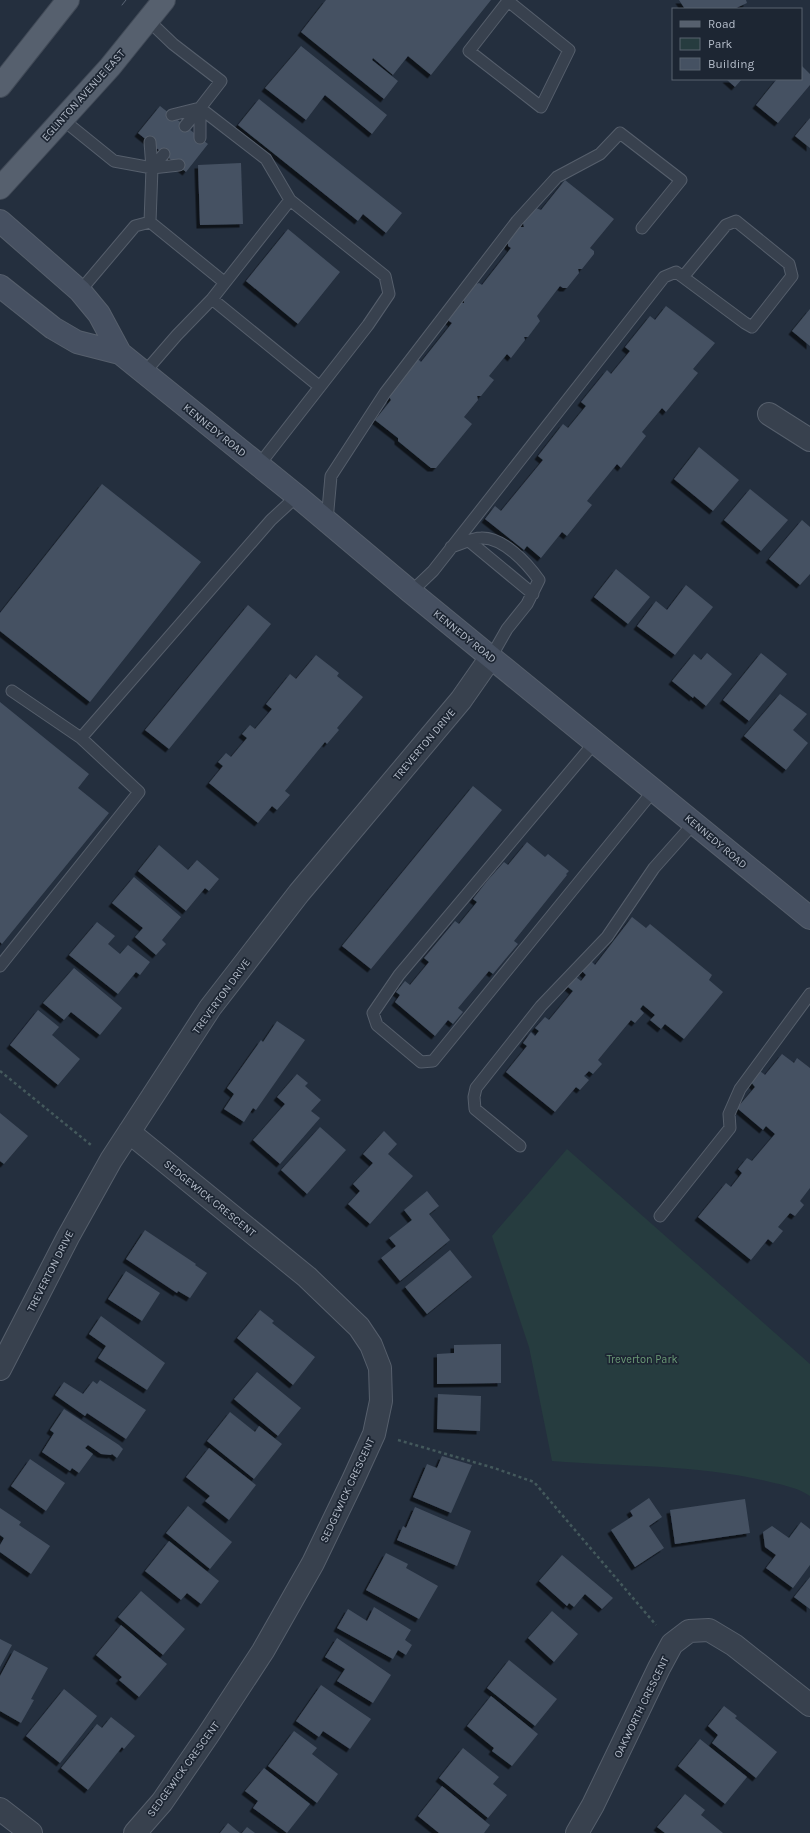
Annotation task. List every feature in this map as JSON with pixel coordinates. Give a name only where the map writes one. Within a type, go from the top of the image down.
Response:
[{"type":"main road","points":[[0,86],[68,0]]},
{"type":"main road","name":"EGLINTON AVENUE EAST","points":[[0,188],[110,67],[164,0]]},
{"type":"main road","name":"KENNEDY ROAD","points":[[0,221],[80,291],[99,314],[120,353],[297,496],[411,592],[810,918]]},
{"type":"main road","name":"KENNEDY ROAD","points":[[0,286],[54,328],[77,342],[120,353]]},
{"type":"street","points":[[769,414],[810,440]]},
{"type":"street","name":"TREVERTON DRIVE","points":[[0,1369],[68,1237],[111,1160],[215,1002],[299,893],[461,700],[491,657]]},
{"type":"street","name":"SEDGEWICK CRESCENT","points":[[129,1132],[307,1277],[359,1326],[371,1345],[380,1368],[381,1401],[374,1434],[313,1563],[263,1651],[162,1802],[135,1833]]},
{"type":"street","name":"OAKWORTH CRESCENT","points":[[577,1833],[593,1805],[672,1644],[689,1631],[709,1630],[734,1645],[810,1706]]},
{"type":"street","points":[[0,1809],[32,1833]]},
{"type":"lane","points":[[508,0],[569,50],[541,107],[469,51],[508,0]]},
{"type":"lane","points":[[148,20],[173,44],[221,81],[186,126]]},
{"type":"lane","points":[[172,115],[200,108]]},
{"type":"lane","points":[[200,108],[200,138]]},
{"type":"lane","points":[[200,108],[266,159],[290,200],[385,276],[389,294],[368,325],[259,465]]},
{"type":"lane","points":[[62,119],[114,161],[152,168],[178,165]]},
{"type":"lane","points":[[327,521],[331,476],[385,393],[517,221],[557,176],[600,154],[620,133],[681,180],[642,228]]},
{"type":"lane","points":[[150,142],[152,168],[150,222]]},
{"type":"lane","points":[[152,168],[164,154]]},
{"type":"lane","points":[[144,373],[177,335],[212,299],[290,200]]},
{"type":"lane","points":[[411,592],[433,571],[664,277],[676,272],[752,327],[792,276],[790,264],[736,221],[726,226],[683,277]]},
{"type":"lane","points":[[150,222],[224,282]]},
{"type":"lane","points":[[80,291],[135,226],[150,222]]},
{"type":"lane","points":[[212,299],[320,387]]},
{"type":"lane","points":[[81,738],[271,520],[297,496]]},
{"type":"lane","points":[[451,547],[480,538],[495,539],[528,564],[539,580],[533,594],[508,629],[491,657]]},
{"type":"lane","points":[[469,541],[533,594]]},
{"type":"lane","points":[[0,966],[140,792],[81,738],[12,691]]},
{"type":"lane","points":[[595,742],[399,975],[373,1013],[376,1025],[420,1062],[433,1061],[654,790]]},
{"type":"lane","points":[[520,1146],[475,1109],[474,1097],[476,1088],[541,1006],[607,937],[654,868],[694,823]]},
{"type":"lane","points":[[660,1216],[730,1128],[729,1114],[740,1089],[810,994]]},
{"type":"path","points":[[0,1071],[95,1149],[111,1160]]},
{"type":"path","points":[[374,1434],[494,1468],[534,1482],[672,1644]]},
{"type":"green space","name":"Treverton Park","points":[[567,1149],[810,1364],[810,1496],[786,1486],[743,1476],[716,1472],[661,1467],[552,1461],[529,1347],[492,1236]]},
{"type":"building","points":[[326,0],[491,0],[431,75],[408,56],[393,75],[373,58],[372,60],[398,81],[384,99],[301,32]]},
{"type":"building","points":[[679,0],[746,0],[747,3],[736,8],[684,8]]},
{"type":"building","points":[[301,46],[387,115],[372,134],[325,95],[306,120],[265,88]]},
{"type":"building","points":[[802,66],[810,74],[810,85],[778,123],[756,105],[776,80],[802,80]]},
{"type":"building","points":[[727,80],[741,80],[735,87]]},
{"type":"building","points":[[259,99],[402,213],[386,233],[363,214],[358,221],[238,125]]},
{"type":"building","points":[[160,106],[208,144],[186,172],[138,133]]},
{"type":"building","points":[[810,118],[810,148],[795,136]]},
{"type":"building","points":[[241,163],[243,224],[200,225],[198,165]]},
{"type":"building","points":[[565,180],[614,219],[590,248],[594,251],[594,254],[582,269],[578,269],[579,273],[567,288],[560,286],[537,316],[540,321],[528,337],[524,337],[525,340],[511,358],[507,354],[489,376],[494,380],[481,396],[477,396],[478,400],[464,417],[472,424],[436,468],[431,468],[398,441],[398,438],[375,420],[391,400],[388,395],[400,380],[403,380],[403,376],[415,360],[419,360],[421,362],[452,323],[449,321],[449,318],[460,303],[464,303],[464,299],[476,284],[479,283],[482,285],[511,248],[508,246],[508,242],[520,227],[524,227],[523,223],[536,208],[541,210]]},
{"type":"building","points":[[288,229],[340,272],[298,324],[246,281]]},
{"type":"building","points":[[666,306],[715,343],[693,369],[698,373],[666,412],[662,408],[642,432],[646,436],[621,468],[617,464],[587,501],[592,505],[567,536],[562,532],[541,558],[527,546],[524,550],[485,519],[495,506],[501,511],[543,460],[538,456],[563,424],[568,428],[586,406],[581,402],[607,370],[611,374],[630,351],[625,347],[650,316],[655,320]]},
{"type":"building","points":[[810,309],[810,346],[792,331]]},
{"type":"building","points":[[699,447],[739,480],[713,511],[674,479]]},
{"type":"building","points":[[102,484],[201,562],[90,702],[0,631],[0,613]]},
{"type":"building","points":[[750,489],[788,520],[761,551],[724,520]]},
{"type":"building","points":[[802,520],[810,527],[810,574],[800,585],[769,559]]},
{"type":"building","points":[[616,569],[650,597],[628,624],[594,597]]},
{"type":"building","points":[[686,585],[713,607],[675,655],[637,626],[656,601],[667,610]]},
{"type":"building","points":[[248,605],[271,624],[169,749],[145,730]]},
{"type":"building","points":[[707,653],[732,674],[706,706],[694,696],[693,698],[672,681],[694,654],[701,660]]},
{"type":"building","points":[[761,653],[787,674],[749,721],[723,700]]},
{"type":"building","points":[[316,655],[339,673],[337,676],[363,697],[337,728],[339,730],[327,744],[325,742],[285,791],[290,795],[277,810],[272,806],[258,823],[209,783],[223,766],[218,762],[226,753],[231,757],[247,738],[242,734],[250,725],[255,729],[272,709],[266,704],[290,674],[296,679]]},
{"type":"building","points":[[780,694],[807,714],[793,730],[808,743],[786,770],[744,736]]},
{"type":"building","points":[[0,702],[89,774],[78,788],[109,813],[2,944],[0,942]]},
{"type":"building","points":[[473,786],[502,810],[371,969],[342,946]]},
{"type":"building","points":[[527,842],[545,857],[548,854],[569,871],[514,941],[518,944],[493,974],[489,971],[458,1008],[463,1012],[453,1024],[448,1020],[435,1036],[395,1002],[400,995],[396,992],[405,981],[410,985],[429,962],[424,958],[455,921],[459,924],[477,902],[473,899],[487,881],[504,862],[508,865]]},
{"type":"building","points":[[159,845],[188,870],[197,860],[219,879],[209,891],[205,888],[186,911],[138,871]]},
{"type":"building","points":[[134,877],[181,917],[162,940],[166,944],[156,955],[135,937],[143,928],[112,903]]},
{"type":"building","points":[[632,917],[646,928],[650,924],[712,975],[709,980],[723,992],[684,1039],[665,1024],[661,1029],[650,1020],[655,1015],[643,1005],[640,1009],[644,1013],[635,1023],[631,1020],[598,1060],[602,1064],[593,1074],[589,1071],[584,1076],[589,1080],[580,1090],[576,1087],[555,1112],[506,1072],[527,1046],[523,1043],[531,1032],[535,1036],[539,1031],[535,1028],[545,1017],[549,1020],[573,991],[568,987],[576,977],[581,981],[586,975],[582,971],[591,961],[595,965]]},
{"type":"building","points":[[97,922],[115,936],[108,944],[120,954],[128,945],[150,962],[140,975],[136,972],[118,994],[69,955]]},
{"type":"building","points":[[74,968],[122,1008],[100,1035],[71,1012],[64,1020],[43,1003]]},
{"type":"building","points":[[38,1010],[59,1027],[52,1035],[80,1059],[58,1085],[10,1045]]},
{"type":"building","points":[[277,1021],[305,1040],[256,1110],[253,1108],[244,1122],[224,1109],[234,1094],[227,1088],[261,1040],[263,1042]]},
{"type":"building","points":[[782,1054],[794,1063],[797,1058],[810,1068],[810,1188],[800,1201],[804,1205],[795,1216],[790,1213],[778,1227],[783,1231],[773,1243],[768,1239],[751,1260],[698,1217],[726,1183],[731,1187],[742,1173],[738,1169],[747,1158],[752,1161],[775,1134],[766,1126],[763,1130],[737,1108],[755,1087],[751,1082],[760,1071],[765,1075]]},
{"type":"building","points":[[297,1074],[308,1083],[305,1086],[321,1100],[311,1111],[320,1118],[280,1164],[253,1140],[285,1104],[277,1097]]},
{"type":"building","points":[[0,1113],[28,1136],[4,1164],[0,1161]]},
{"type":"building","points":[[320,1127],[346,1150],[307,1194],[281,1170]]},
{"type":"building","points":[[384,1131],[397,1144],[388,1154],[413,1176],[370,1224],[348,1204],[360,1191],[353,1184],[373,1163],[363,1154]]},
{"type":"building","points":[[427,1191],[439,1206],[429,1214],[450,1240],[400,1281],[381,1258],[396,1246],[389,1238],[412,1220],[404,1210]]},
{"type":"building","points":[[145,1230],[207,1273],[190,1298],[178,1291],[177,1293],[126,1259]]},
{"type":"building","points":[[450,1250],[472,1277],[427,1314],[405,1287]]},
{"type":"building","points":[[126,1271],[160,1293],[142,1321],[108,1299]]},
{"type":"building","points":[[260,1310],[274,1321],[272,1323],[315,1357],[293,1385],[237,1338]]},
{"type":"building","points":[[101,1316],[165,1363],[147,1390],[98,1358],[106,1346],[89,1334]]},
{"type":"building","points":[[501,1344],[501,1383],[437,1384],[437,1354],[454,1353],[454,1345]]},
{"type":"building","points":[[257,1372],[301,1408],[278,1436],[234,1399]]},
{"type":"building","points":[[100,1380],[146,1410],[126,1439],[87,1413],[85,1416],[55,1395],[64,1382],[83,1394],[93,1381],[97,1384]]},
{"type":"building","points":[[438,1394],[481,1396],[480,1431],[437,1429]]},
{"type":"building","points":[[64,1409],[119,1445],[123,1449],[117,1458],[112,1454],[101,1454],[88,1445],[85,1448],[93,1454],[79,1473],[72,1468],[70,1471],[42,1452],[54,1433],[50,1430]]},
{"type":"building","points":[[230,1412],[255,1432],[259,1426],[282,1444],[254,1479],[207,1441]]},
{"type":"building","points":[[209,1448],[256,1485],[229,1520],[205,1501],[210,1496],[186,1477]]},
{"type":"building","points":[[442,1456],[472,1465],[451,1513],[413,1497],[427,1464],[437,1468]]},
{"type":"building","points":[[30,1459],[65,1483],[46,1511],[11,1486]]},
{"type":"building","points":[[649,1498],[662,1517],[649,1526],[664,1548],[635,1567],[611,1530],[633,1516],[630,1511]]},
{"type":"building","points":[[745,1499],[750,1533],[675,1544],[670,1510]]},
{"type":"building","points":[[188,1506],[232,1542],[210,1569],[166,1533]]},
{"type":"building","points":[[415,1507],[471,1531],[457,1566],[397,1540],[403,1526],[406,1528]]},
{"type":"building","points":[[0,1508],[21,1522],[19,1525],[50,1546],[31,1574],[0,1552],[0,1545],[4,1538],[0,1535]]},
{"type":"building","points":[[801,1522],[810,1529],[810,1565],[793,1588],[766,1568],[776,1555],[765,1547],[763,1532],[772,1526],[789,1538]]},
{"type":"building","points":[[169,1541],[219,1581],[201,1604],[187,1593],[181,1600],[145,1571]]},
{"type":"building","points":[[386,1553],[408,1564],[406,1568],[438,1586],[419,1619],[366,1590]]},
{"type":"building","points":[[562,1555],[613,1598],[602,1609],[585,1594],[574,1607],[569,1603],[567,1606],[539,1581]]},
{"type":"building","points":[[810,1577],[810,1609],[794,1597]]},
{"type":"building","points":[[141,1591],[185,1629],[163,1655],[118,1617]]},
{"type":"building","points":[[374,1607],[411,1630],[405,1640],[412,1645],[406,1655],[398,1650],[393,1659],[337,1628],[348,1609],[367,1621]]},
{"type":"building","points":[[552,1611],[578,1634],[554,1662],[528,1638]]},
{"type":"building","points":[[121,1625],[167,1664],[139,1697],[119,1680],[122,1677],[96,1655]]},
{"type":"building","points":[[337,1638],[391,1675],[373,1703],[337,1681],[345,1669],[325,1657]]},
{"type":"building","points":[[0,1639],[12,1645],[0,1667]]},
{"type":"building","points":[[14,1650],[48,1668],[31,1699],[34,1700],[21,1723],[0,1711],[0,1676]]},
{"type":"building","points":[[509,1660],[557,1699],[535,1726],[487,1688]]},
{"type":"building","points":[[321,1685],[371,1719],[350,1749],[323,1731],[319,1737],[296,1721]]},
{"type":"building","points":[[64,1689],[97,1716],[60,1763],[26,1736]]},
{"type":"building","points":[[491,1696],[538,1734],[512,1766],[492,1751],[494,1748],[467,1726]]},
{"type":"building","points":[[724,1706],[737,1716],[735,1718],[777,1752],[756,1778],[712,1743],[718,1735],[708,1726]]},
{"type":"building","points":[[111,1717],[135,1736],[124,1749],[122,1747],[88,1790],[61,1768],[97,1724],[102,1728]]},
{"type":"building","points":[[294,1731],[317,1748],[312,1754],[338,1774],[317,1803],[268,1766]]},
{"type":"building","points":[[700,1739],[747,1777],[725,1804],[678,1766]]},
{"type":"building","points":[[463,1748],[499,1777],[493,1784],[507,1795],[488,1818],[439,1778]]},
{"type":"building","points":[[264,1768],[310,1804],[287,1833],[253,1808],[258,1801],[245,1791]]},
{"type":"building","points":[[442,1786],[490,1825],[484,1833],[439,1833],[418,1816]]},
{"type":"building","points":[[685,1794],[705,1810],[701,1815],[723,1833],[665,1833],[657,1827]]},
{"type":"building","points":[[228,1823],[240,1833],[220,1833]]},
{"type":"building","points":[[247,1827],[255,1833],[242,1833]]},
{"type":"tram line","points":[[122,5],[126,0]]}]
